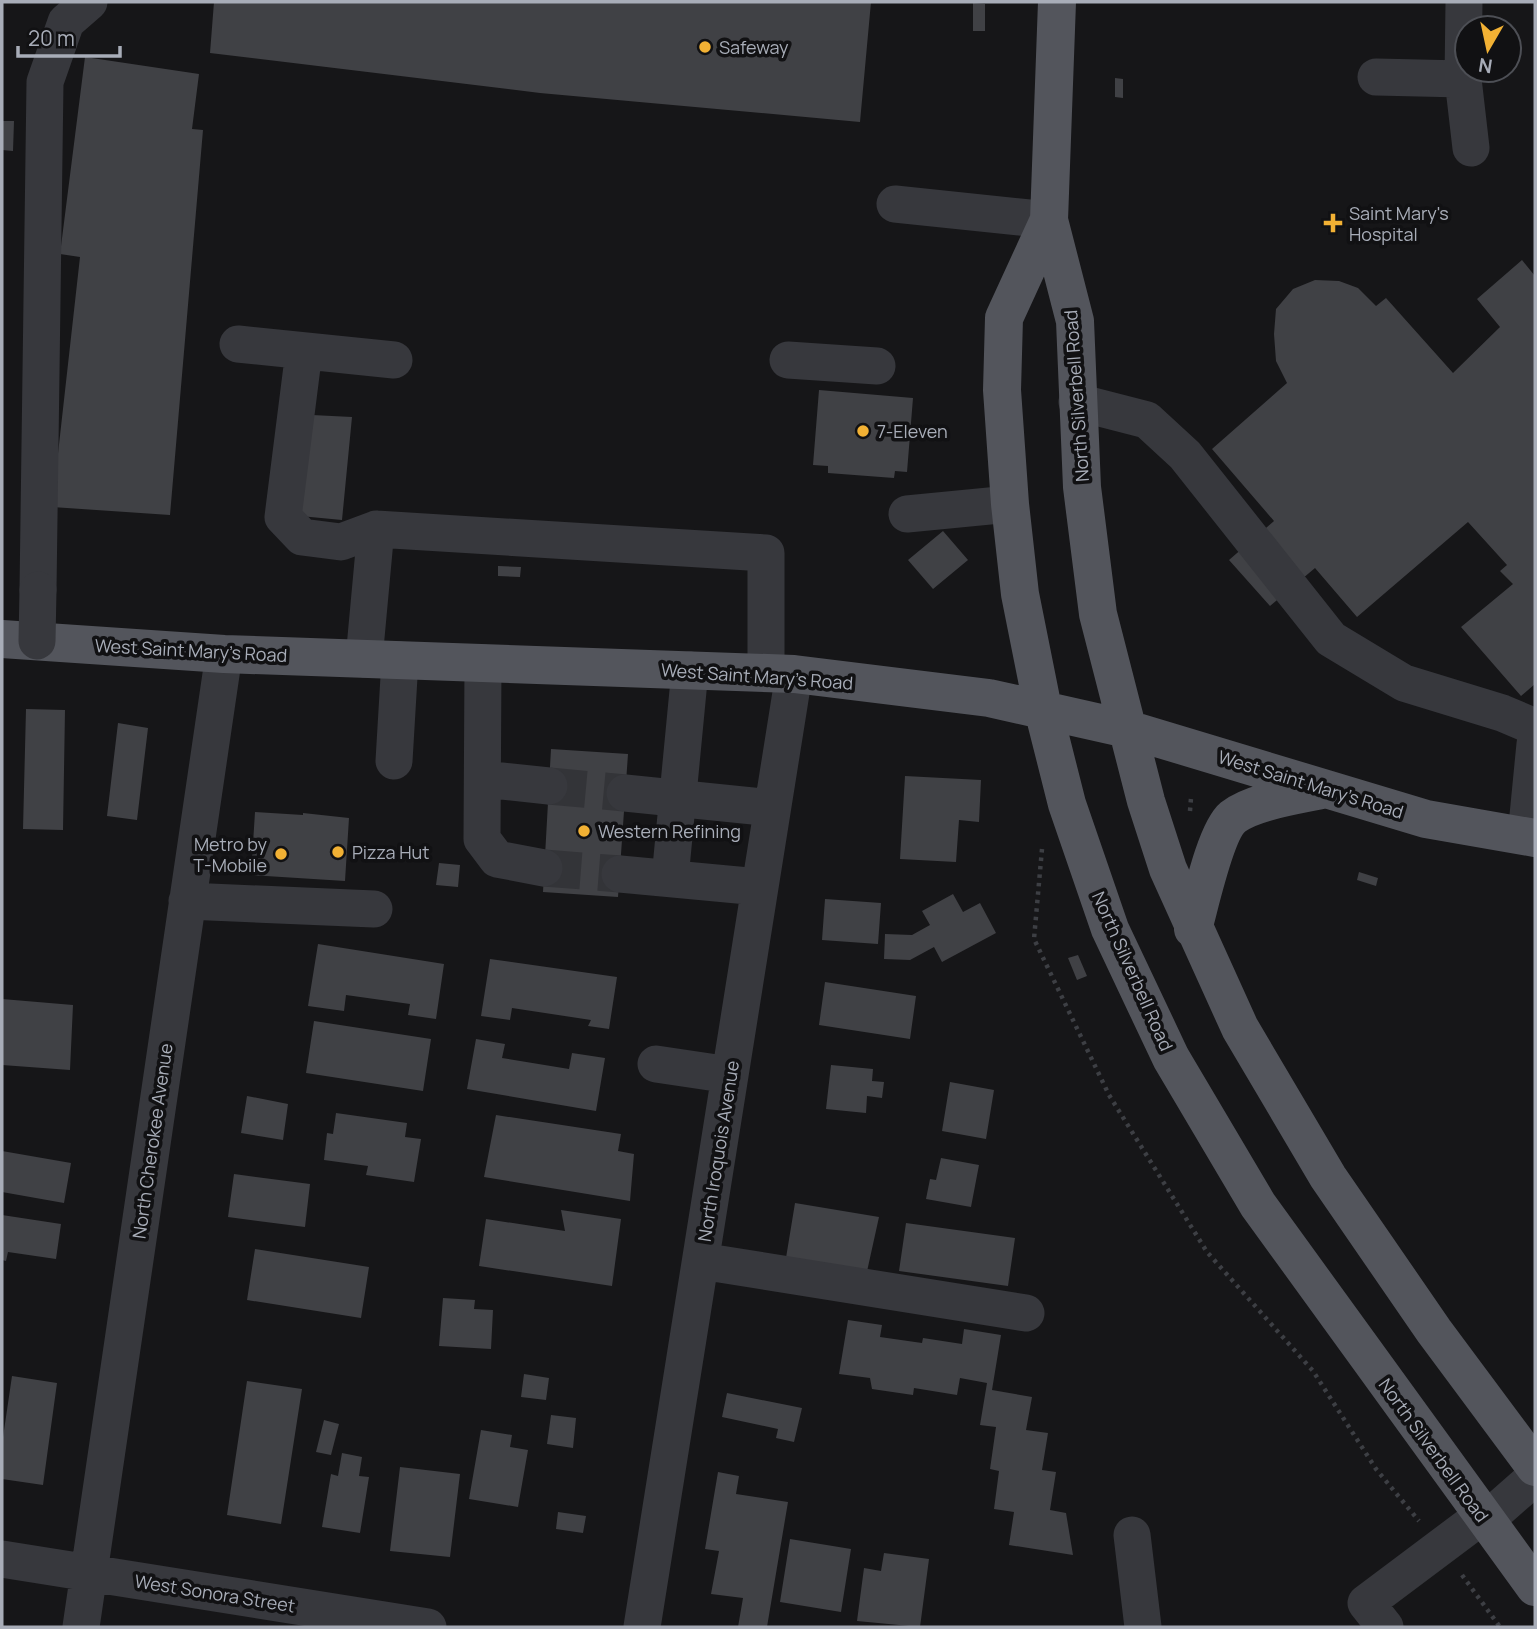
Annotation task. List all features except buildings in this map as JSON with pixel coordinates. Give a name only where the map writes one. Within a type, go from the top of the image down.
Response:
[{"type":"main road","name":"North Silverbell Road","points":[[1056,2],[1049,220],[1075,321],[1082,487],[1098,614],[1127,729],[1168,869],[1240,1028],[1328,1177],[1434,1331],[1535,1466]]},
{"type":"main road","name":"North Silverbell Road","points":[[1049,220],[1004,318],[1002,390],[1010,504],[1020,594],[1043,709],[1067,804],[1110,929],[1171,1058],[1258,1205],[1483,1519],[1535,1587]]},
{"type":"main road","name":"West Saint Mary's Road","points":[[20,640],[224,654],[780,674],[989,698],[1127,729],[1426,819],[1531,837]]},
{"type":"main road","points":[[1193,929],[1217,847],[1232,818],[1250,808],[1326,789]]},
{"type":"street","points":[[20,640],[38,590],[45,82],[66,22],[89,2]]},
{"type":"street","points":[[1376,77],[1453,79]]},
{"type":"street","points":[[1464,84],[1471,148]]},
{"type":"street","points":[[895,204],[1049,220]]},
{"type":"street","points":[[238,344],[394,360]]},
{"type":"street","points":[[304,351],[282,517],[302,537],[341,542],[376,529],[382,659],[394,761]]},
{"type":"street","points":[[788,360],[877,366]]},
{"type":"street","points":[[1077,402],[1147,420],[1185,455],[1331,639],[1404,683],[1502,713],[1535,727]]},
{"type":"street","points":[[907,514],[1010,504]]},
{"type":"street","name":"North Iroquois Avenue","points":[[376,529],[766,553],[780,674],[772,808],[642,1627]]},
{"type":"street","name":"North Cherokee Avenue","points":[[80,1627],[224,654]]},
{"type":"street","points":[[483,663],[482,839],[497,859],[544,868]]},
{"type":"street","points":[[670,878],[690,670]]},
{"type":"street","points":[[1531,837],[1535,744]]},
{"type":"street","points":[[482,779],[549,786]]},
{"type":"street","points":[[625,793],[772,808]]},
{"type":"street","points":[[620,874],[760,887]]},
{"type":"street","points":[[187,901],[374,909]]},
{"type":"street","points":[[656,1064],[730,1075]]},
{"type":"street","points":[[701,1261],[1026,1313]]},
{"type":"street","points":[[1385,1627],[1366,1603],[1483,1519],[1535,1477]]},
{"type":"street","points":[[1132,1535],[1143,1627]]},
{"type":"street","name":"West Sonora Street","points":[[2,1559],[428,1627]]},
{"type":"path","points":[[1189,811],[1191,798]]},
{"type":"path","points":[[1043,841],[1034,939],[1109,1095],[1206,1252],[1313,1371],[1376,1469],[1412,1512]]},
{"type":"path","points":[[1459,1571],[1500,1627]]},
{"type":"tunnel","points":[[549,786],[625,793]]},
{"type":"tunnel","points":[[544,868],[620,874]]},
{"type":"place","name":"Safeway","points":[[705,47]]},
{"type":"place","name":"Saint Mary's Hospital","points":[[1333,223]]},
{"type":"place","name":"7-Eleven","points":[[863,431]]},
{"type":"place","name":"Western Refining","points":[[584,831]]},
{"type":"place","name":"Pizza Hut","points":[[338,852]]},
{"type":"place","name":"Metro by T-Mobile","points":[[281,854]]}]
